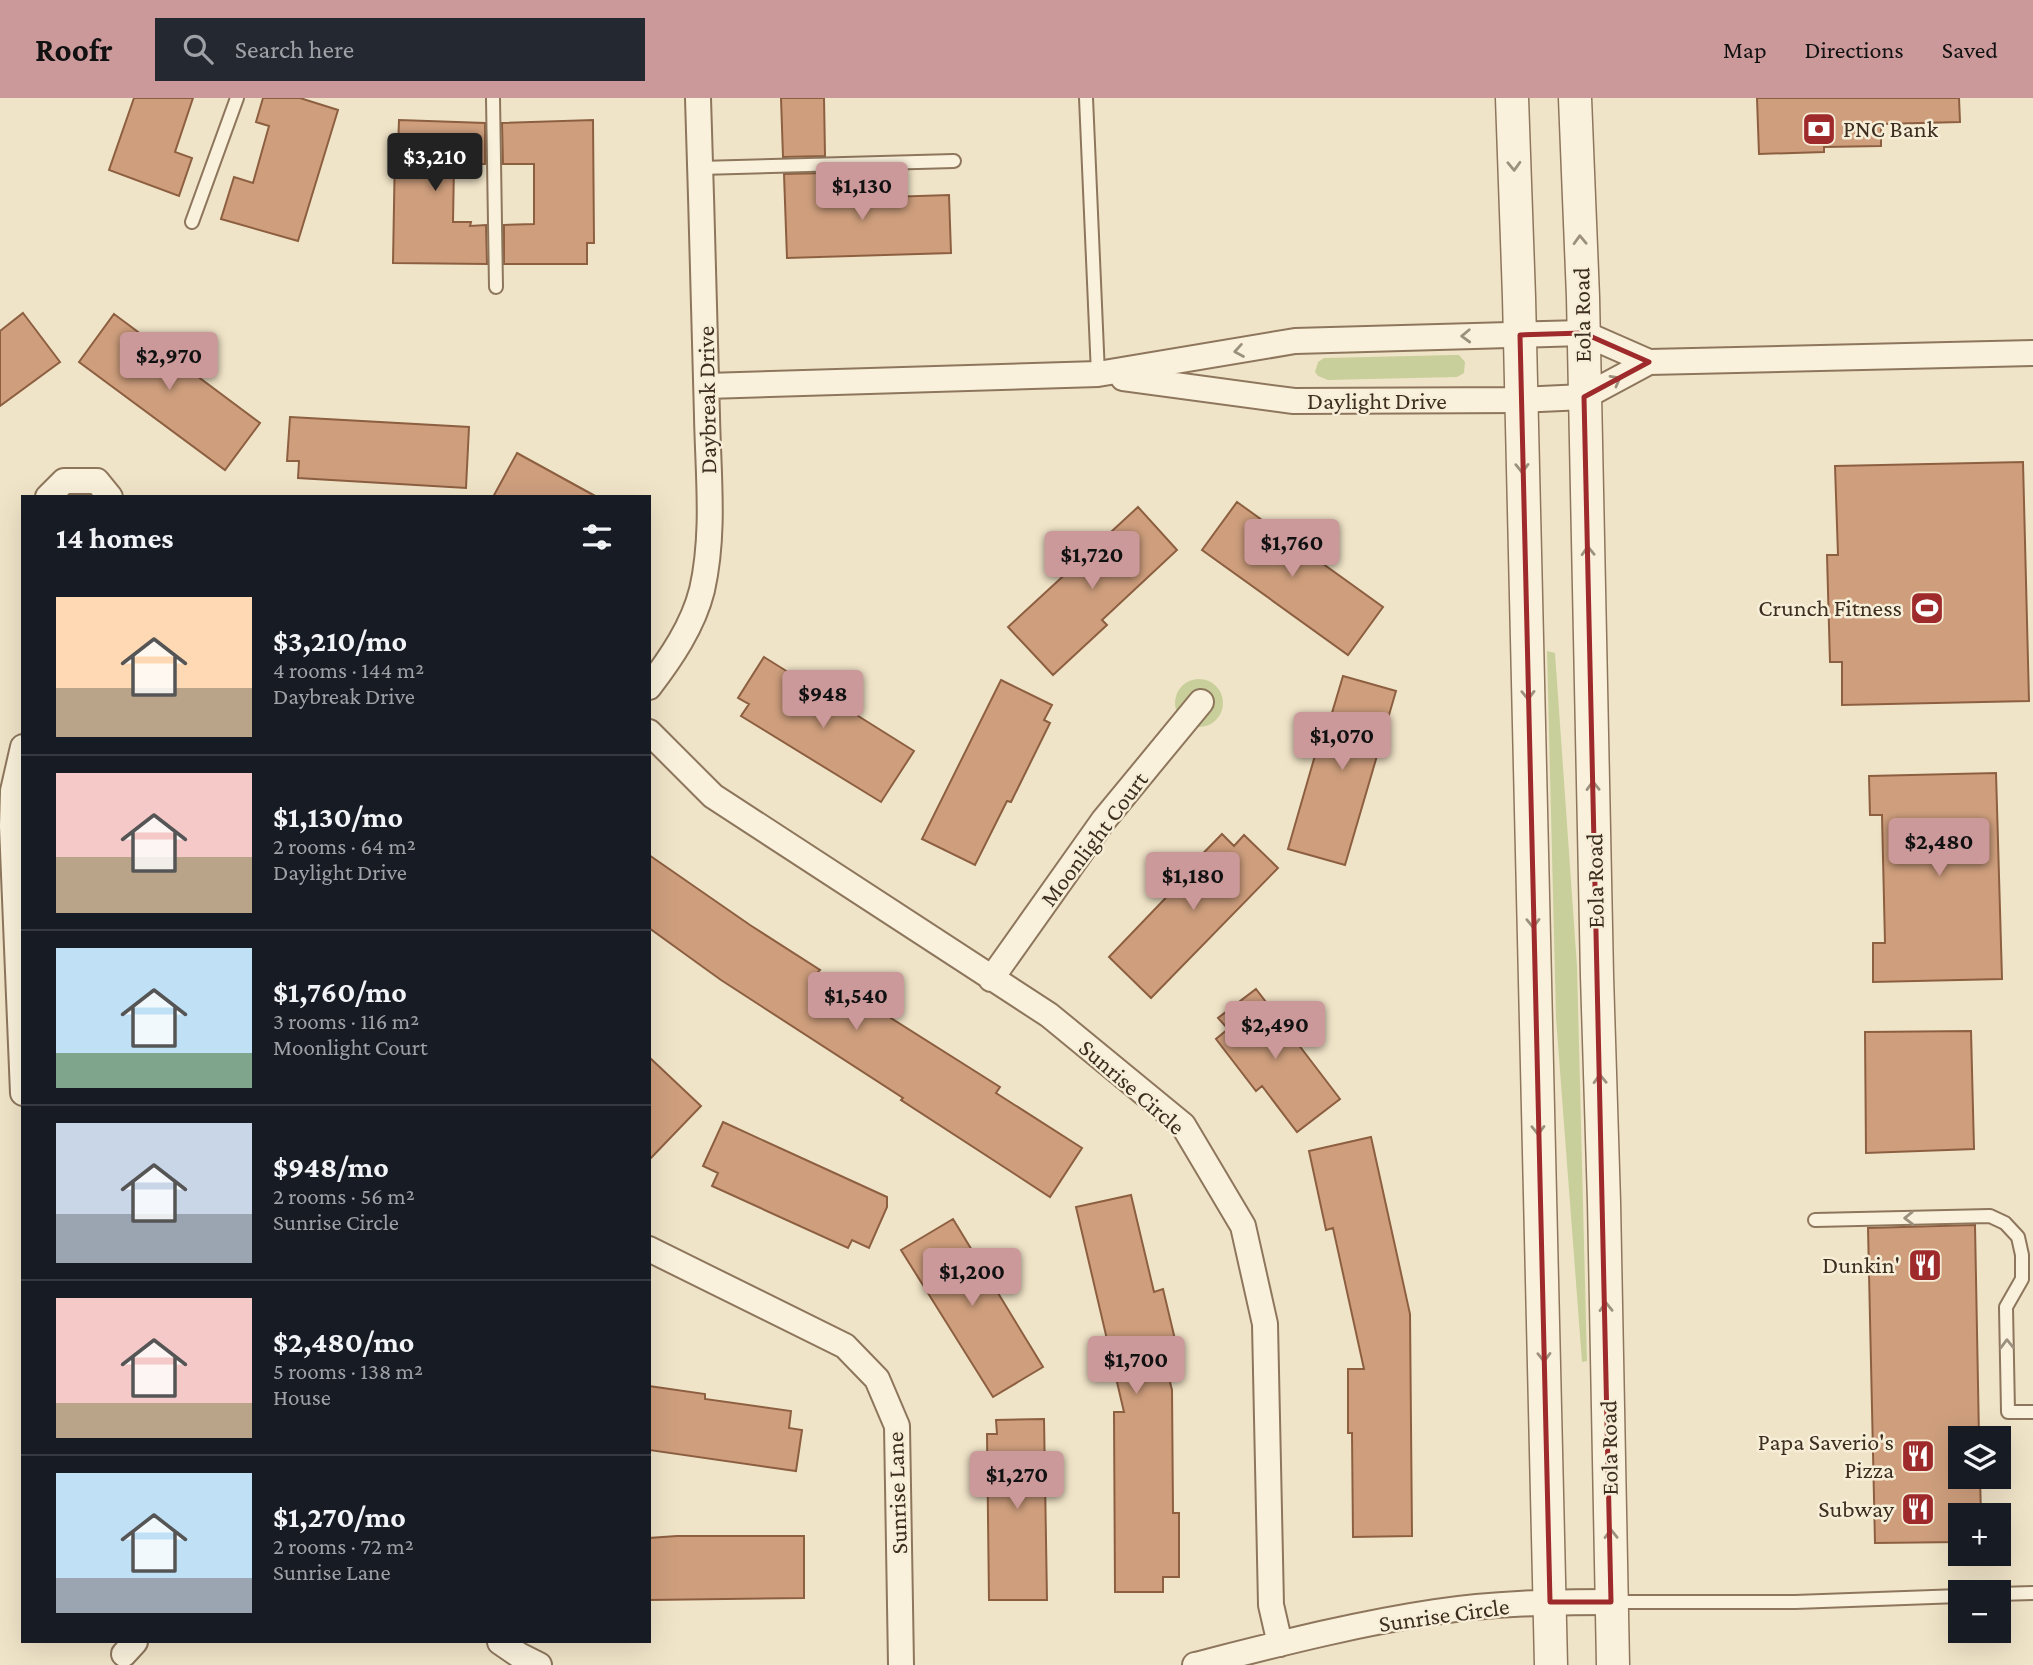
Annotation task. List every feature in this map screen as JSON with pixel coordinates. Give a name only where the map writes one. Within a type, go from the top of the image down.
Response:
[{"type":"street","name":"Daybreak Drive","points":[[651,684],[676,650],[701,593],[708,556],[707,386],[698,98]]},
{"type":"street","points":[[1512,98],[1520,335],[1551,1665]]},
{"type":"street","name":"Eola Road","points":[[1575,98],[1583,333],[1613,1665]]},
{"type":"street","name":"Daylight Drive","points":[[707,386],[1098,374],[1295,341],[1583,333],[1648,362],[2033,353]]},
{"type":"street","name":"Daylight Drive","points":[[1098,374],[1294,401],[1521,400],[1584,397],[1648,362]]},
{"type":"street","points":[[50,495],[64,481],[97,481],[108,495]]},
{"type":"street","name":"Moonlight Court","points":[[991,978],[1103,821],[1201,702]]},
{"type":"street","name":"Sunrise Circle","points":[[651,734],[713,796],[1049,1015],[1183,1125],[1243,1226],[1265,1324],[1271,1605],[1280,1644]]},
{"type":"street","points":[[21,756],[13,791],[12,814],[21,965]]},
{"type":"street","name":"Sunrise Lane","points":[[651,1250],[845,1346],[877,1380],[897,1426],[901,1665]]},
{"type":"street","name":"Sunrise Circle","points":[[1195,1665],[1434,1612],[1550,1602],[1611,1602]]},
{"type":"street","points":[[501,1643],[519,1656],[539,1665]]},
{"type":"lane","points":[[192,222],[237,98]]},
{"type":"lane","points":[[493,98],[496,286]]},
{"type":"lane","points":[[1086,98],[1098,374]]},
{"type":"lane","points":[[700,167],[954,161]]},
{"type":"lane","points":[[1815,1220],[1990,1216],[2005,1223],[2018,1237],[2022,1255],[2022,1279],[2006,1307],[2008,1412],[2033,1412]]},
{"type":"lane","points":[[2011,1594],[2033,1593]]},
{"type":"lane","points":[[1611,1602],[1824,1601],[1948,1596]]},
{"type":"highlighted area","points":[[1583,333],[1649,362],[1584,397],[1611,1602],[1550,1602],[1520,335]]},
{"type":"green space","points":[[1459,355],[1465,362],[1464,373],[1457,377],[1328,380],[1315,372],[1318,362],[1324,358]]},
{"type":"green space","points":[[1547,651],[1555,653],[1577,966],[1587,1361],[1582,1362],[1556,1018]]},
{"type":"green space","points":[[1199,679],[1216,686],[1223,703],[1216,720],[1199,727],[1182,720],[1175,703],[1182,686]]},
{"type":"building","points":[[134,98],[193,98],[175,152],[192,158],[179,196],[109,170]]},
{"type":"building","points":[[263,98],[300,98],[338,110],[298,241],[221,219],[234,177],[253,183],[269,126],[256,122]]},
{"type":"building","points":[[781,98],[824,98],[825,156],[783,157]]},
{"type":"building","name":"PNC Bank","points":[[1757,98],[1959,98],[1960,122],[1881,124],[1881,146],[1824,147],[1824,152],[1759,154]]},
{"type":"building","points":[[399,120],[485,123],[485,164],[454,164],[453,222],[471,222],[470,226],[486,225],[487,264],[393,263],[395,149],[398,149]]},
{"type":"building","points":[[593,120],[594,243],[587,243],[587,264],[504,264],[504,225],[534,224],[534,164],[503,164],[502,123]]},
{"type":"building","points":[[826,173],[827,199],[949,195],[951,253],[787,258],[784,174]]},
{"type":"building","points":[[23,313],[60,362],[0,406],[0,331]]},
{"type":"building","points":[[114,314],[260,423],[225,470],[79,362]]},
{"type":"building","points":[[290,417],[469,427],[466,488],[298,478],[299,461],[287,461]]},
{"type":"building","points":[[517,453],[593,495],[494,495]]},
{"type":"building","name":"Crunch Fitness","points":[[2023,462],[2029,701],[1842,705],[1842,662],[1830,662],[1827,555],[1838,555],[1835,466]]},
{"type":"building","points":[[1237,502],[1383,607],[1348,655],[1202,550]]},
{"type":"building","points":[[1138,507],[1177,550],[1102,620],[1107,625],[1053,675],[1008,627]]},
{"type":"building","points":[[764,657],[914,751],[881,802],[741,716],[749,704],[738,698]]},
{"type":"building","points":[[1343,676],[1396,691],[1345,865],[1288,849],[1316,752],[1320,753]]},
{"type":"building","points":[[1001,680],[1052,705],[1044,720],[1050,723],[1011,802],[1007,801],[975,865],[922,839]]},
{"type":"building","points":[[1996,773],[2002,979],[1873,982],[1873,943],[1885,943],[1882,815],[1870,815],[1869,776]]},
{"type":"building","points":[[1222,834],[1234,846],[1244,835],[1278,868],[1151,998],[1109,957],[1180,883],[1177,880]]},
{"type":"building","points":[[651,856],[820,970],[818,972],[1000,1087],[996,1093],[1082,1148],[1050,1197],[721,980],[651,929]]},
{"type":"building","points":[[1256,989],[1340,1099],[1297,1132],[1262,1086],[1256,1091],[1216,1039],[1228,1029],[1218,1018]]},
{"type":"building","points":[[1971,1031],[1974,1149],[1866,1153],[1865,1032]]},
{"type":"building","points":[[651,1059],[701,1106],[651,1158]]},
{"type":"building","points":[[723,1122],[887,1197],[887,1207],[869,1248],[852,1240],[848,1248],[712,1186],[718,1173],[703,1166]]},
{"type":"building","points":[[1371,1137],[1410,1314],[1412,1536],[1353,1537],[1348,1369],[1364,1369],[1333,1228],[1326,1230],[1309,1151]]},
{"type":"building","points":[[1131,1195],[1154,1292],[1163,1289],[1178,1352],[1163,1355],[1172,1390],[1173,1513],[1179,1513],[1179,1577],[1163,1577],[1163,1592],[1115,1592],[1114,1412],[1124,1412],[1076,1207]]},
{"type":"building","points":[[953,1219],[1043,1367],[993,1397],[901,1250]]},
{"type":"building","points":[[1975,1225],[1979,1426],[1948,1426],[1948,1489],[1980,1489],[1981,1503],[1948,1503],[1948,1542],[1875,1543],[1868,1228]]},
{"type":"building","points":[[651,1386],[705,1394],[705,1399],[791,1411],[789,1428],[802,1430],[796,1471],[651,1450]]},
{"type":"building","points":[[1044,1419],[1047,1600],[989,1600],[987,1434],[997,1434],[996,1420]]},
{"type":"building","points":[[804,1536],[804,1598],[651,1600],[651,1538]]},
{"type":"place","name":"PNC Bank","points":[[1819,129]]},
{"type":"place","name":"Crunch Fitness","points":[[1927,608]]},
{"type":"place","name":"Dunkin'","points":[[1925,1265]]},
{"type":"place","name":"Papa Saverio's Pizza","points":[[1918,1456]]},
{"type":"place","name":"Subway","points":[[1918,1509]]}]
